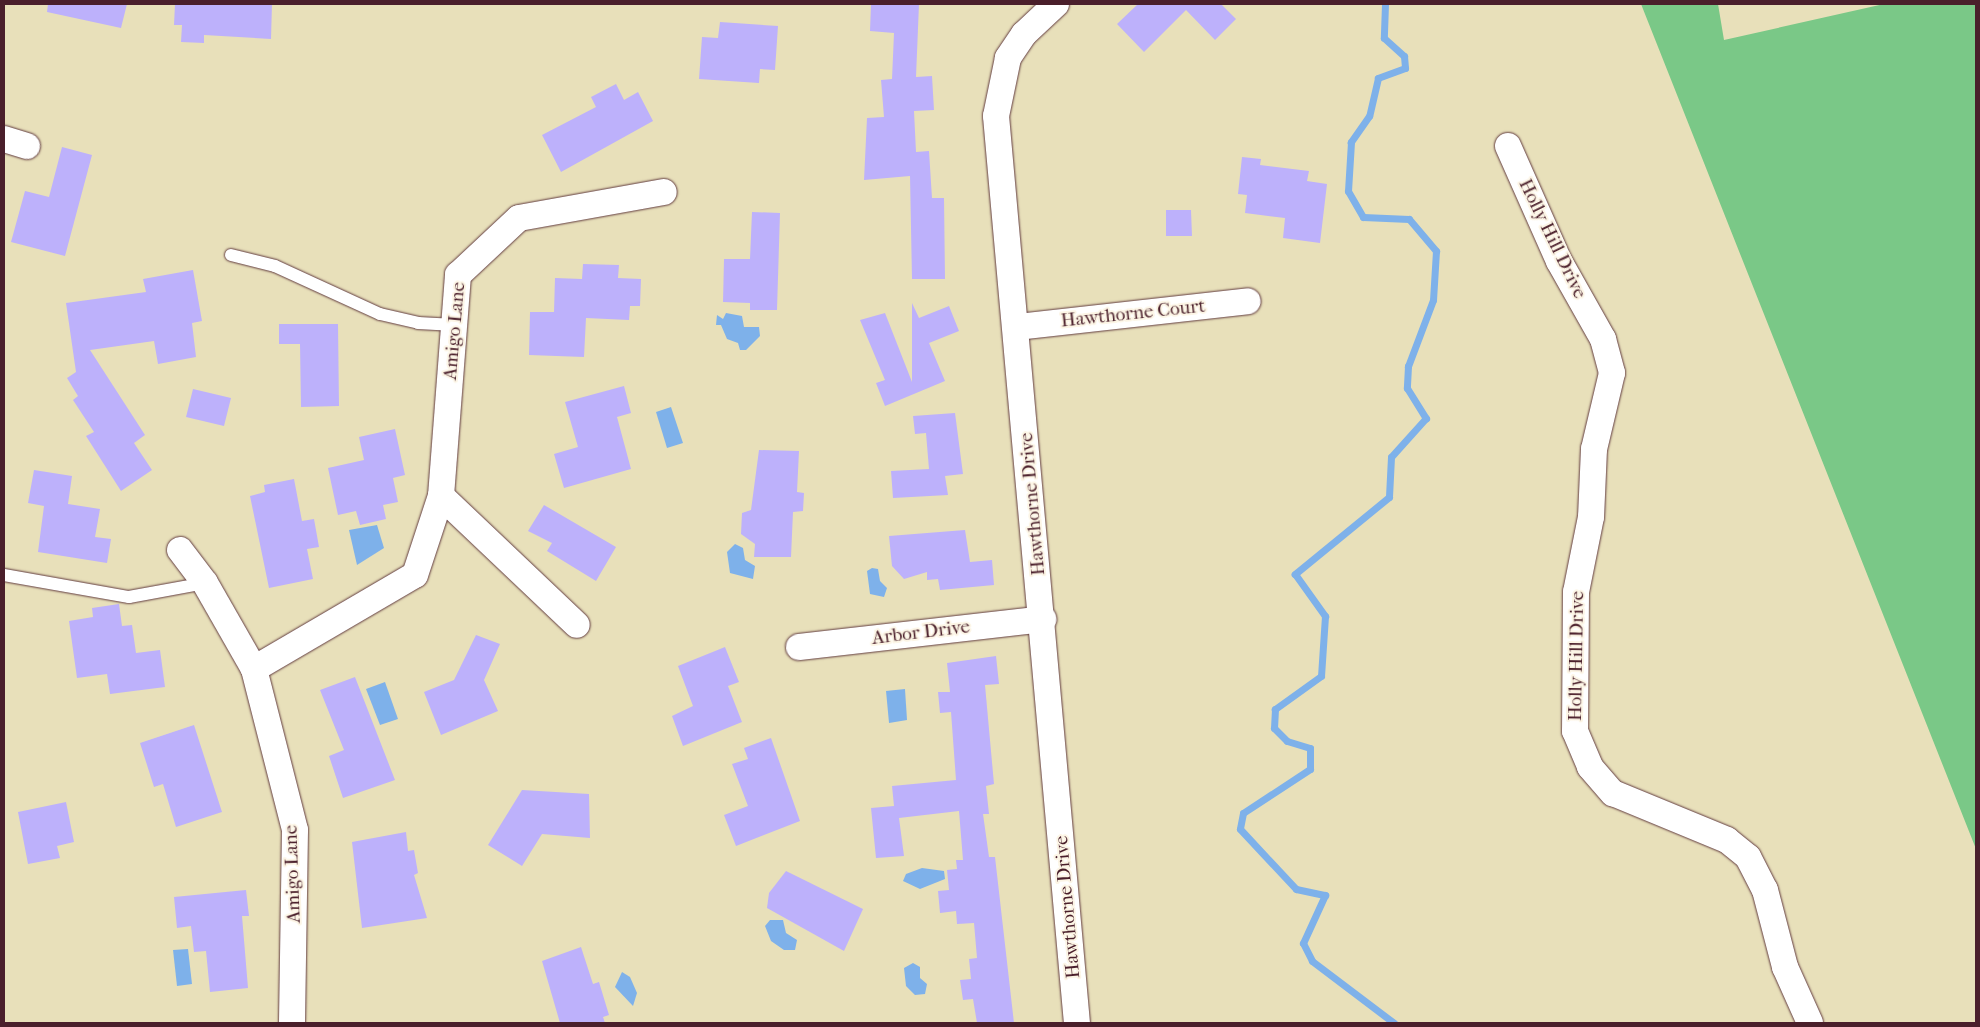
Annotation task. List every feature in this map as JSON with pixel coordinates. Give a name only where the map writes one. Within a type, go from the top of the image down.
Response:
[{"type":"street","name":"Hawthorne Drive","points":[[1056,4],[1024,34],[1008,58],[998,90],[996,116],[1018,327],[1077,1023]]},
{"type":"street","name":"Holly Hill Drive","points":[[1508,146],[1559,262],[1603,338],[1612,373],[1594,449],[1591,517],[1576,592],[1576,731],[1590,767],[1613,793],[1727,840],[1748,857],[1765,890],[1785,967],[1810,1023]]},
{"type":"street","name":"Amigo Lane","points":[[254,669],[416,575],[441,496],[458,276],[519,218],[664,192]]},
{"type":"street","name":"Hawthorne Court","points":[[1018,327],[1248,301]]},
{"type":"street","points":[[441,496],[577,625]]},
{"type":"street","name":"Amigo Lane","points":[[180,550],[206,583],[254,669],[295,830],[292,1023]]},
{"type":"street","name":"Arbor Drive","points":[[799,647],[1043,619]]},
{"type":"lane","points":[[231,255],[275,266],[380,314],[418,324],[455,325]]},
{"type":"lane","points":[[4,575],[130,597],[206,583]]},
{"type":"green space","points":[[1641,4],[1718,4],[1724,40],[1884,4],[1976,4],[1976,849]]},
{"type":"water","points":[[726,313],[742,316],[744,327],[759,327],[760,336],[746,350],[740,350],[738,343],[727,339],[721,325],[716,325],[717,315],[723,319]]},
{"type":"water","points":[[671,407],[683,443],[667,448],[656,412]]},
{"type":"water","points":[[377,525],[384,548],[357,565],[349,530]]},
{"type":"water","points":[[735,544],[743,548],[745,560],[755,566],[753,579],[730,573],[727,552]]},
{"type":"water","points":[[872,568],[878,569],[880,581],[887,588],[884,597],[870,594],[867,571]]},
{"type":"water","points":[[385,682],[398,719],[380,725],[366,689]]},
{"type":"water","points":[[905,689],[907,720],[889,723],[886,691]]},
{"type":"water","points":[[922,868],[944,871],[945,879],[920,889],[903,881],[906,874]]},
{"type":"water","points":[[770,920],[783,920],[786,933],[797,940],[795,950],[784,950],[771,941],[765,926]]},
{"type":"water","points":[[188,949],[192,984],[177,986],[173,950]]},
{"type":"water","points":[[913,963],[920,967],[920,978],[927,984],[925,994],[915,995],[906,986],[904,968]]},
{"type":"water","points":[[622,972],[630,977],[637,993],[633,1006],[615,987]]},
{"type":"building","points":[[48,4],[127,4],[121,28],[47,12]]},
{"type":"building","points":[[175,4],[272,4],[271,39],[204,35],[204,43],[181,42],[182,25],[174,25]]},
{"type":"building","points":[[871,4],[919,4],[916,77],[932,76],[934,110],[914,111],[916,152],[929,151],[932,198],[944,198],[945,279],[912,279],[910,176],[864,180],[867,118],[884,117],[881,80],[892,79],[894,33],[870,31]]},
{"type":"building","points":[[1138,4],[1221,4],[1236,19],[1215,40],[1186,10],[1144,52],[1117,24]]},
{"type":"building","points":[[720,22],[778,26],[775,70],[760,69],[759,83],[699,79],[702,37],[718,38]]},
{"type":"building","points":[[616,84],[624,100],[638,92],[653,121],[561,172],[542,135],[596,107],[591,97]]},
{"type":"building","points":[[62,147],[92,155],[65,256],[11,242],[25,191],[49,197]]},
{"type":"building","points":[[1242,157],[1261,159],[1260,165],[1309,171],[1307,181],[1327,184],[1320,243],[1283,238],[1285,218],[1245,213],[1247,195],[1238,194]]},
{"type":"building","points":[[1166,210],[1191,210],[1192,236],[1166,236]]},
{"type":"building","points":[[752,212],[780,213],[777,310],[750,310],[750,303],[723,302],[724,259],[750,259]]},
{"type":"building","points":[[583,264],[619,265],[618,278],[641,279],[640,306],[630,306],[629,320],[586,318],[584,357],[529,355],[530,312],[554,312],[555,278],[582,279]]},
{"type":"building","points":[[193,270],[202,321],[192,323],[196,357],[158,364],[154,341],[90,350],[145,435],[134,443],[152,470],[121,491],[86,436],[94,432],[73,400],[78,396],[67,378],[76,372],[66,303],[146,292],[143,279]]},
{"type":"building","points":[[912,303],[919,318],[949,306],[959,331],[929,343],[945,381],[885,406],[876,383],[885,380],[860,320],[885,313],[912,382]]},
{"type":"building","points":[[279,324],[338,324],[339,406],[301,407],[300,344],[279,344]]},
{"type":"building","points":[[624,386],[631,413],[617,417],[631,469],[564,488],[554,454],[578,447],[565,402]]},
{"type":"building","points":[[193,389],[231,398],[224,426],[186,417]]},
{"type":"building","points":[[955,413],[963,474],[945,476],[948,495],[893,498],[891,471],[929,469],[926,433],[915,434],[913,416]]},
{"type":"building","points":[[395,429],[405,475],[393,478],[398,502],[383,505],[386,519],[360,525],[356,511],[338,515],[328,468],[364,460],[359,437]]},
{"type":"building","points":[[759,450],[799,451],[797,492],[804,493],[803,511],[793,512],[791,557],[754,557],[755,544],[741,534],[742,513],[751,510]]},
{"type":"building","points":[[34,470],[72,476],[68,504],[100,509],[95,537],[111,539],[107,563],[38,552],[44,506],[28,503]]},
{"type":"building","points":[[294,479],[302,521],[314,519],[319,547],[307,549],[313,579],[269,588],[250,496],[265,492],[264,485]]},
{"type":"building","points":[[544,505],[616,547],[596,581],[547,551],[552,543],[528,531]]},
{"type":"building","points":[[965,530],[970,562],[992,560],[994,585],[940,590],[938,579],[927,580],[927,572],[904,579],[892,566],[889,536]]},
{"type":"building","points":[[119,604],[122,626],[132,625],[136,653],[160,650],[165,687],[110,694],[107,674],[77,678],[69,621],[93,617],[92,608]]},
{"type":"building","points":[[476,635],[500,644],[484,680],[498,711],[441,735],[424,692],[454,680]]},
{"type":"building","points":[[725,647],[739,682],[728,686],[742,722],[683,746],[672,716],[693,706],[678,666]]},
{"type":"building","points":[[996,656],[999,684],[985,685],[994,784],[986,786],[989,814],[983,814],[989,857],[995,857],[1014,1023],[977,1023],[973,999],[963,1000],[960,980],[971,979],[969,959],[977,958],[974,923],[957,924],[956,911],[940,913],[938,891],[949,890],[947,870],[957,869],[956,860],[963,860],[959,811],[899,818],[904,856],[876,858],[871,808],[894,806],[892,786],[956,780],[951,712],[940,713],[938,692],[950,692],[947,663]]},
{"type":"building","points":[[355,677],[395,780],[343,798],[329,756],[344,750],[320,690]]},
{"type":"building","points":[[194,725],[222,812],[176,827],[163,784],[154,787],[140,743]]},
{"type":"building","points":[[771,738],[800,821],[736,846],[724,815],[748,806],[732,764],[748,759],[744,748]]},
{"type":"building","points":[[522,790],[589,794],[590,838],[542,834],[522,866],[488,845]]},
{"type":"building","points":[[66,802],[74,842],[57,846],[60,858],[28,864],[18,812]]},
{"type":"building","points":[[406,832],[408,851],[414,850],[418,873],[414,875],[427,918],[362,928],[352,842]]},
{"type":"building","points":[[786,871],[863,909],[844,951],[767,908],[769,893]]},
{"type":"building","points":[[246,890],[249,916],[242,916],[248,988],[210,992],[206,951],[194,952],[191,926],[177,928],[174,897]]},
{"type":"building","points":[[581,947],[593,984],[599,982],[609,1015],[603,1017],[605,1023],[560,1023],[542,961]]},
{"type":"waterway","points":[[1385,4],[1384,38],[1404,56],[1405,68],[1378,78],[1369,116],[1351,142],[1348,191],[1363,217],[1409,219],[1436,251],[1433,300],[1408,366],[1407,388],[1426,418],[1391,457],[1389,497],[1295,574],[1325,616],[1321,676],[1275,709],[1274,728],[1287,741],[1310,748],[1310,769],[1243,813],[1240,829],[1296,889],[1325,895],[1303,943],[1312,961],[1394,1023]]}]
